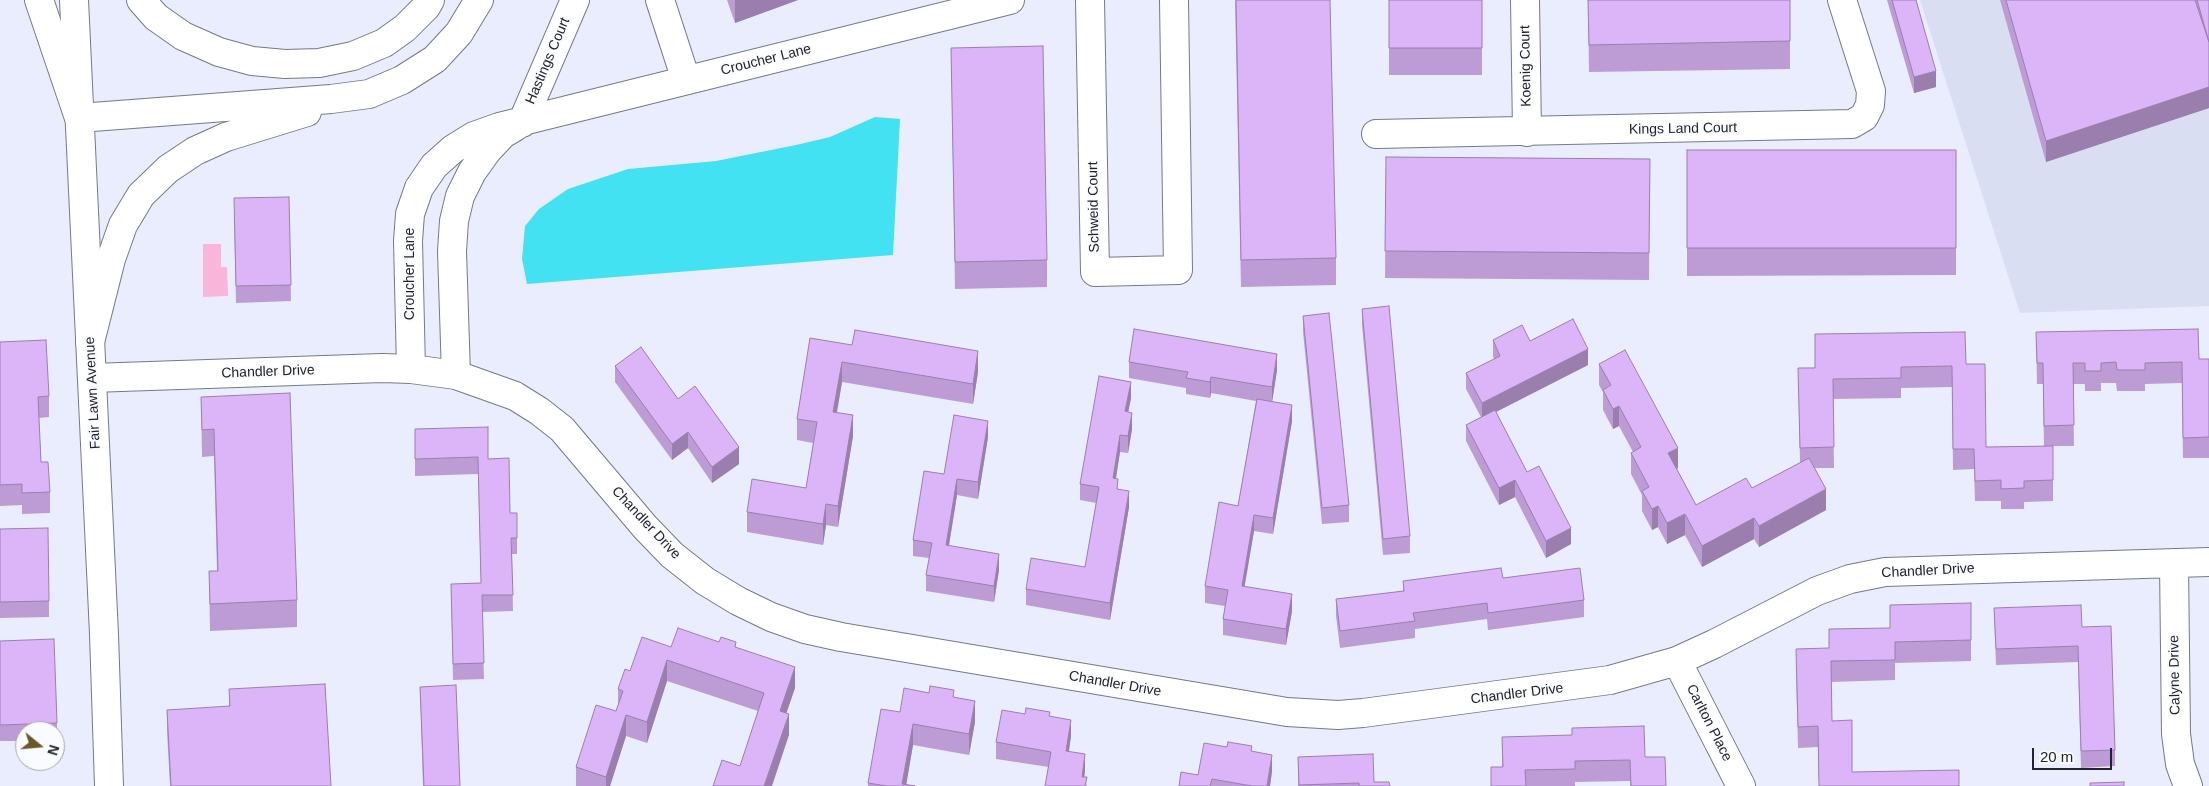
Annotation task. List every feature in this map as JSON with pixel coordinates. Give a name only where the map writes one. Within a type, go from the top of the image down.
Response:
[{"type":"main road","points":[[39,0],[80,118],[331,99],[368,94]]},
{"type":"main road","name":"Fair Lawn Avenue","points":[[74,0],[109,786]]},
{"type":"main road","points":[[141,0],[156,17],[183,36],[219,52],[252,61],[285,64],[320,63],[353,56],[384,43],[406,28],[426,7],[430,0]]},
{"type":"main road","points":[[90,342],[111,259],[123,224],[140,195],[168,169],[195,151],[226,137],[368,94],[402,80],[435,59],[459,33],[479,0]]},
{"type":"main road","name":"Hastings Court","points":[[522,122],[574,0]]},
{"type":"main road","points":[[660,0],[686,80]]},
{"type":"main road","name":"Croucher Lane","points":[[411,369],[408,241],[410,214],[419,188],[434,166],[453,149],[474,136],[499,127],[1010,0]]},
{"type":"main road","name":"Schweid Court","points":[[1090,0],[1095,272],[1178,270],[1174,0]]},
{"type":"main road","name":"Koenig Court","points":[[1525,0],[1528,132]]},
{"type":"main road","name":"Kings Land Court","points":[[1376,134],[1852,124],[1864,117],[1870,105],[1871,91],[1842,0]]},
{"type":"main road","name":"Croucher Lane","points":[[456,375],[452,251],[454,221],[460,196],[472,172],[487,151],[503,134],[522,122]]},
{"type":"main road","name":"Chandler Drive","points":[[92,378],[373,368],[411,369],[456,375],[515,396],[539,411],[562,429],[645,527],[672,555],[705,581],[738,601],[772,617],[816,632],[1287,712],[1338,715],[1579,686],[1610,680],[1677,661],[1817,591],[1850,579],[1885,572],[2209,562]]},
{"type":"main road","name":"Calyne Drive","points":[[2174,563],[2176,734],[2180,764],[2188,786]]},
{"type":"main road","name":"Carlton Place","points":[[1677,661],[1742,786]]},
{"type":"shaded area","points":[[1920,0],[2209,0],[2209,306],[2020,313]]},
{"type":"shaded area","points":[[203,244],[221,244],[221,267],[227,267],[228,296],[203,297]]},
{"type":"water","points":[[875,117],[900,119],[893,255],[527,284],[522,259],[525,226],[539,209],[568,189],[628,169],[716,161],[796,145],[830,137]]},
{"type":"building","points":[[1236,0],[1330,0],[1336,258],[1241,260]]},
{"type":"building","points":[[1389,0],[1482,0],[1482,48],[1389,48]]},
{"type":"building","points":[[1588,0],[1790,0],[1790,41],[1589,45]]},
{"type":"building","points":[[1892,0],[1916,0],[1936,71],[1914,77]]},
{"type":"building","points":[[2006,0],[2195,0],[2209,42],[2209,87],[2046,141]]},
{"type":"building","points":[[2197,0],[2209,0],[2209,42]]},
{"type":"building","points":[[1043,46],[1047,260],[955,262],[951,48]]},
{"type":"building","points":[[1687,150],[1956,150],[1956,248],[1687,248]]},
{"type":"building","points":[[1386,157],[1650,159],[1649,253],[1385,251]]},
{"type":"building","points":[[289,197],[291,285],[236,286],[234,198]]},
{"type":"building","points":[[1389,306],[1410,536],[1383,539],[1362,309]]},
{"type":"building","points":[[1329,313],[1349,505],[1322,508],[1303,316]]},
{"type":"building","points":[[1573,319],[1588,349],[1482,403],[1466,373],[1500,356],[1493,340],[1522,325],[1530,341]]},
{"type":"building","points":[[1134,329],[1277,354],[1272,387],[1211,377],[1210,382],[1186,378],[1188,372],[1129,362]]},
{"type":"building","points":[[2198,329],[2199,359],[2209,359],[2209,437],[2183,438],[2182,362],[2145,363],[2145,370],[2117,370],[2116,362],[2101,363],[2101,371],[2085,371],[2085,363],[2073,363],[2074,425],[2044,426],[2043,363],[2037,363],[2036,332]]},
{"type":"building","points":[[855,330],[978,351],[973,384],[842,362],[833,412],[853,415],[838,506],[826,504],[823,524],[747,512],[752,479],[806,488],[817,422],[797,419],[810,338],[852,345]]},
{"type":"building","points":[[1965,332],[1966,364],[1985,364],[1986,447],[2053,446],[2053,480],[2024,481],[2024,488],[2001,489],[2001,480],[1975,481],[1974,449],[1953,449],[1952,366],[1901,367],[1901,378],[1833,379],[1834,447],[1800,448],[1798,368],[1815,368],[1815,334]]},
{"type":"building","points":[[46,340],[49,396],[38,397],[41,462],[48,462],[50,492],[22,493],[22,484],[0,485],[0,342]]},
{"type":"building","points":[[641,347],[678,399],[695,386],[739,447],[712,467],[688,432],[672,444],[615,366]]},
{"type":"building","points":[[1625,350],[1678,448],[1668,453],[1696,505],[1746,478],[1752,488],[1809,458],[1826,489],[1759,526],[1754,518],[1702,546],[1685,514],[1667,523],[1658,506],[1652,509],[1642,491],[1649,487],[1631,453],[1641,447],[1619,406],[1613,409],[1603,390],[1611,385],[1599,364]]},
{"type":"building","points":[[1099,376],[1131,382],[1125,411],[1132,413],[1128,436],[1120,435],[1113,478],[1118,479],[1117,489],[1129,491],[1110,603],[1026,589],[1031,558],[1085,567],[1099,487],[1080,484]]},
{"type":"building","points":[[290,393],[297,600],[210,604],[209,571],[218,571],[214,429],[202,430],[201,397]]},
{"type":"building","points":[[1257,399],[1292,405],[1273,518],[1254,515],[1242,586],[1292,594],[1286,629],[1223,619],[1228,590],[1205,586],[1219,502],[1238,506]]},
{"type":"building","points":[[1495,410],[1527,472],[1539,466],[1571,528],[1546,541],[1515,480],[1499,488],[1466,425]]},
{"type":"building","points":[[954,415],[988,421],[978,482],[957,479],[946,545],[999,554],[994,586],[926,575],[932,543],[913,540],[924,471],[944,474]]},
{"type":"building","points":[[488,427],[488,459],[509,458],[510,513],[517,513],[517,538],[511,538],[513,595],[482,595],[484,663],[453,664],[451,584],[481,583],[478,457],[415,459],[415,429]]},
{"type":"building","points":[[48,528],[49,601],[0,602],[0,529]]},
{"type":"building","points":[[1501,568],[1503,578],[1580,568],[1584,600],[1488,613],[1487,603],[1413,613],[1415,621],[1340,631],[1336,599],[1404,591],[1403,581]]},
{"type":"building","points":[[1971,603],[1971,640],[1895,642],[1895,660],[1831,661],[1832,721],[1852,720],[1852,772],[1959,770],[1959,786],[1819,786],[1818,726],[1798,727],[1796,649],[1829,648],[1829,629],[1890,628],[1890,605]]},
{"type":"building","points":[[2081,605],[2082,627],[2111,626],[2115,750],[2081,751],[2078,646],[1996,649],[1994,608]]},
{"type":"building","points":[[678,628],[719,642],[721,637],[736,642],[735,647],[795,667],[780,711],[789,714],[764,786],[713,786],[722,760],[740,766],[764,693],[667,660],[647,722],[626,715],[606,777],[576,767],[596,705],[616,711],[623,691],[618,689],[625,669],[630,671],[642,637],[671,647]]},
{"type":"building","points":[[54,639],[57,721],[15,721],[15,724],[0,725],[0,641]]},
{"type":"building","points":[[325,684],[331,786],[171,786],[167,710],[230,706],[229,689]]},
{"type":"building","points":[[456,685],[460,786],[424,786],[420,687]]},
{"type":"building","points":[[930,686],[954,690],[953,697],[975,701],[969,734],[913,724],[902,784],[915,786],[887,786],[868,783],[881,709],[900,712],[904,688],[929,693]]},
{"type":"building","points":[[1026,708],[1050,712],[1049,716],[1071,720],[1066,751],[1085,754],[1082,777],[1087,777],[1085,786],[1045,786],[1051,752],[996,742],[1002,710],[1025,714]]},
{"type":"building","points":[[1644,726],[1645,757],[1665,757],[1666,786],[1631,786],[1630,760],[1575,761],[1575,769],[1525,770],[1526,786],[1491,786],[1491,767],[1503,767],[1502,737],[1572,735],[1572,728]]},
{"type":"building","points":[[1228,742],[1252,746],[1251,751],[1272,755],[1267,786],[1252,786],[1212,779],[1210,786],[1179,786],[1181,772],[1198,775],[1204,743],[1227,747]]},
{"type":"building","points":[[1373,754],[1374,782],[1389,782],[1390,786],[1359,786],[1359,783],[1299,785],[1298,757]]},
{"type":"building","points":[[2124,782],[2124,786],[2090,786],[2090,783]]}]
